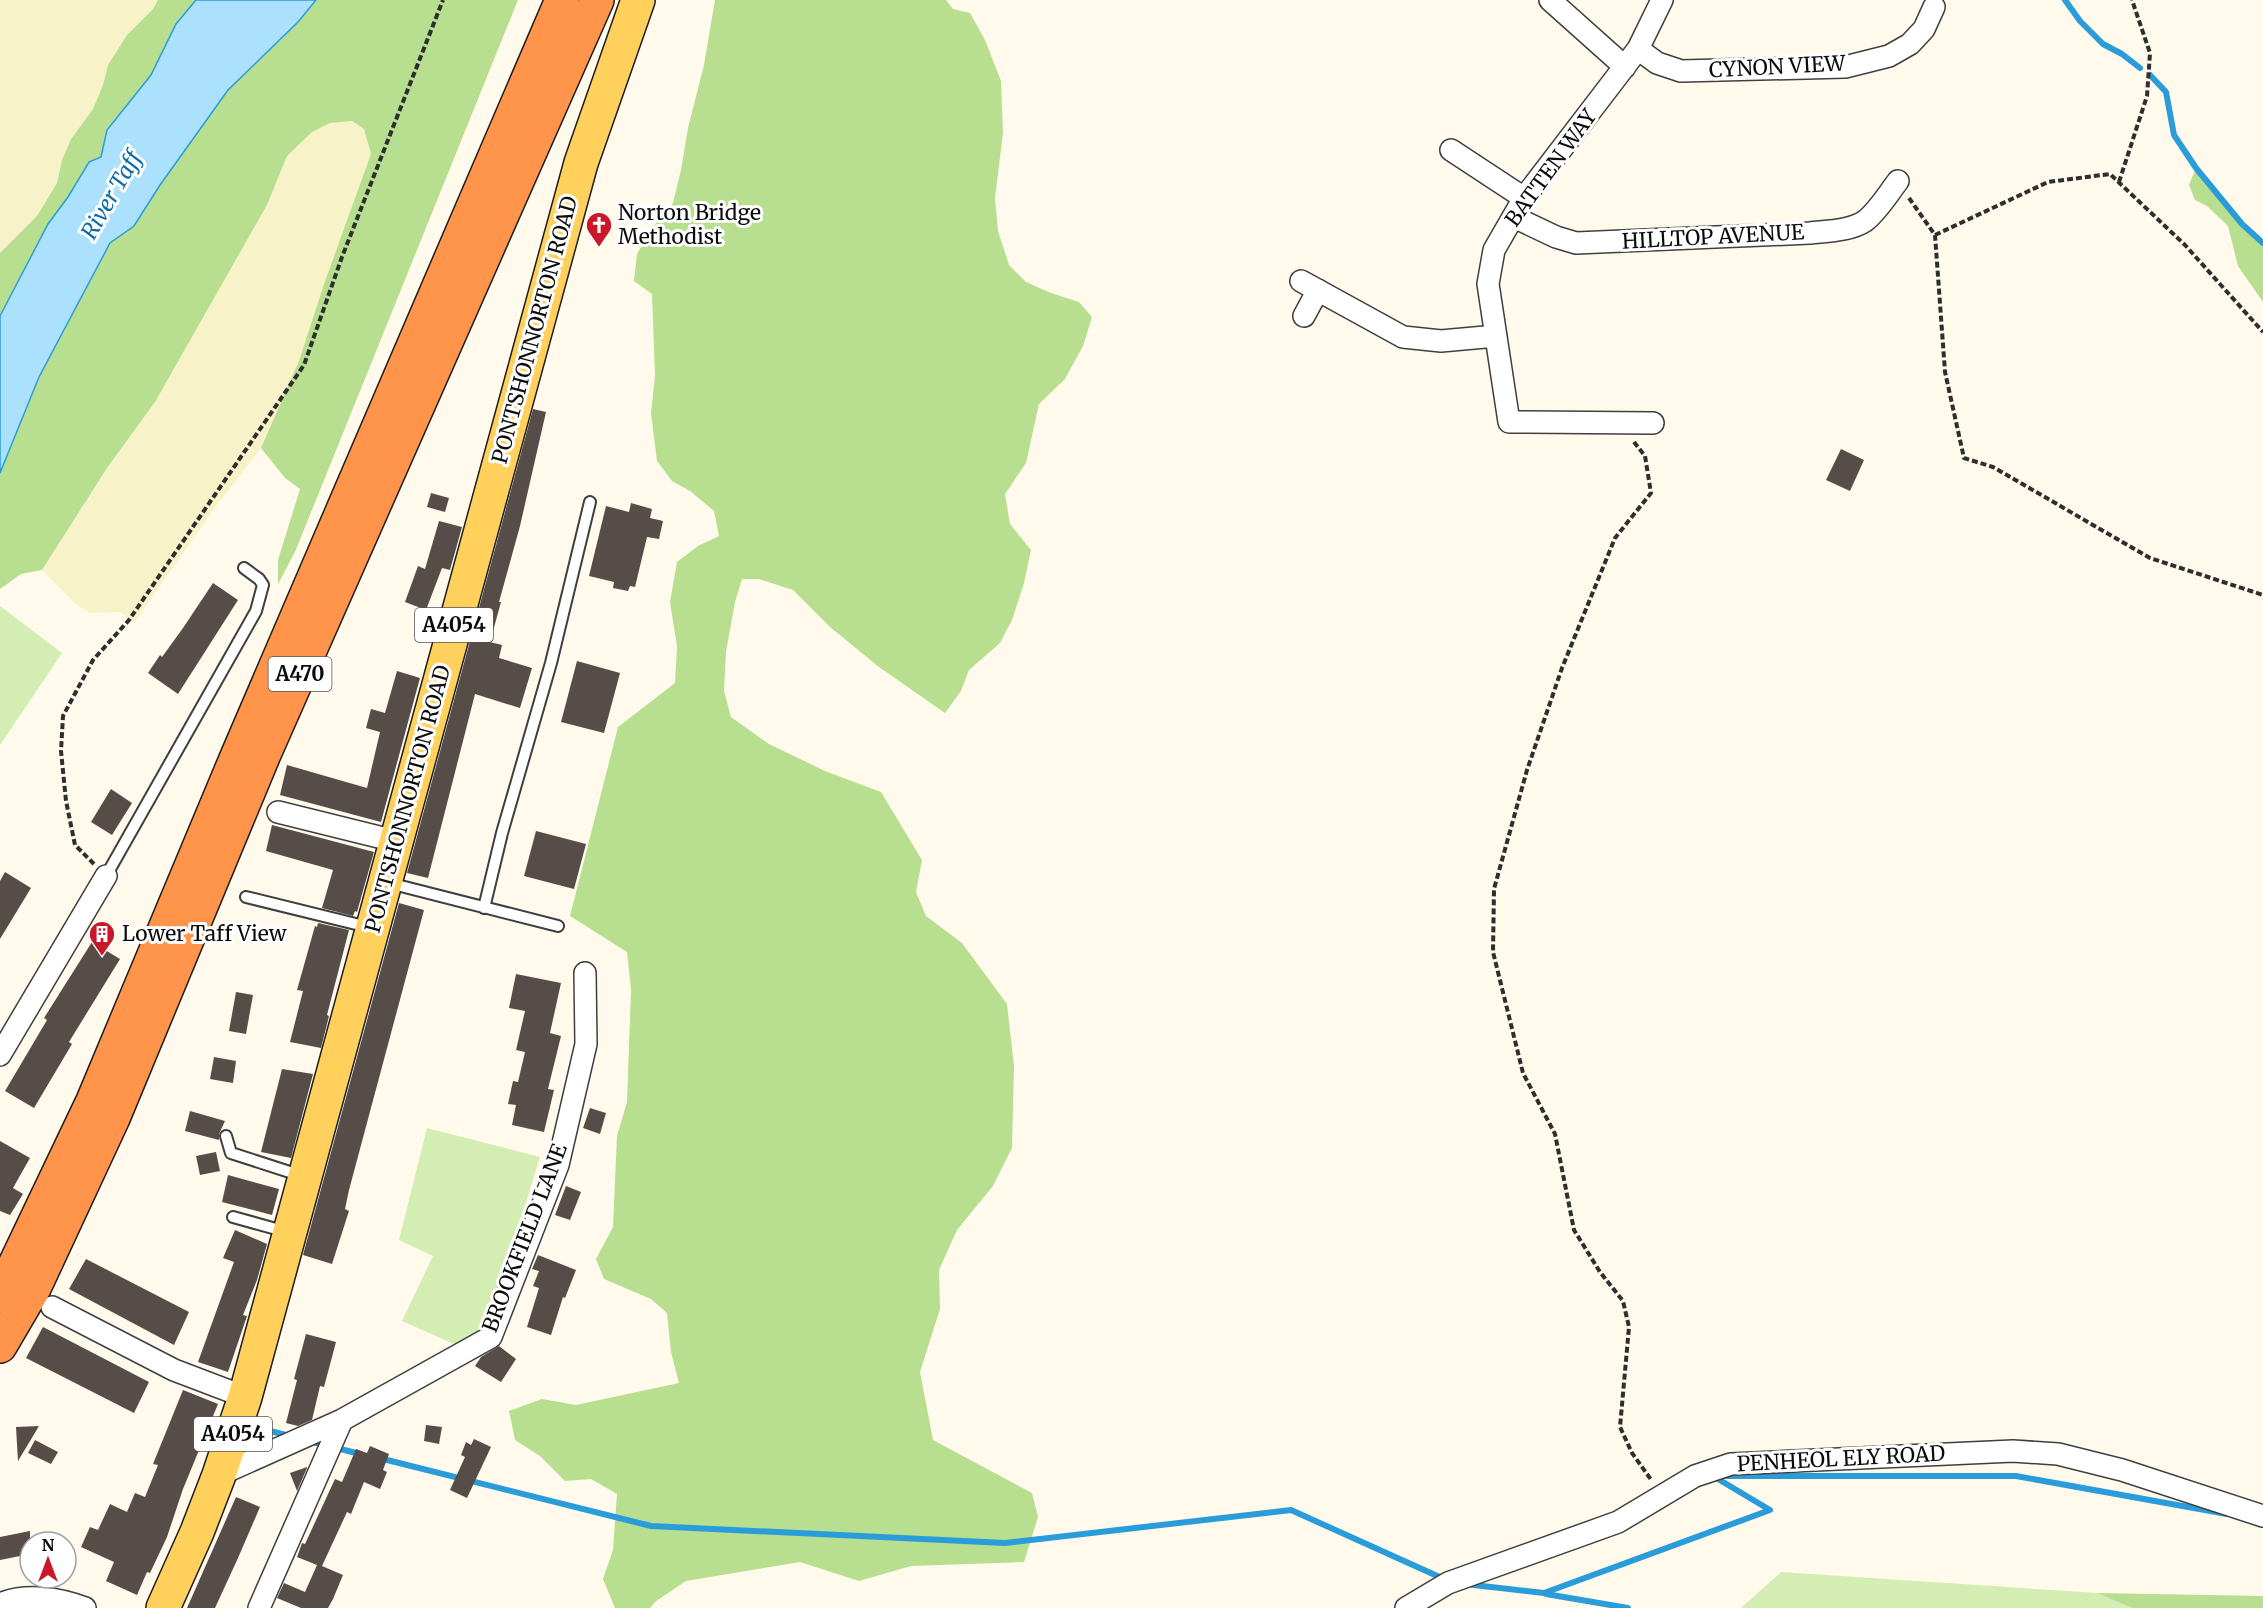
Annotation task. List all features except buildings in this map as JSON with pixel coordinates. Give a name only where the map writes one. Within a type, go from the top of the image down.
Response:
[{"type":"highway","name":"A470","points":[[0,1296],[93,1101],[241,748],[562,0]]},
{"type":"highway","name":"A470","points":[[0,1346],[34,1288],[112,1118],[264,754],[597,0]]},
{"type":"main road","name":"PONTSHONNORTON ROAD","points":[[287,1244],[581,163],[638,0]]},
{"type":"main road","name":"A4054","points":[[163,1608],[197,1532],[219,1475],[245,1397],[287,1244]]},
{"type":"street","points":[[1550,0],[1625,67]]},
{"type":"street","name":"BATTEN WAY","points":[[1653,423],[1509,422],[1488,284],[1494,250],[1524,198],[1638,49],[1662,0]]},
{"type":"street","name":"CYNON VIEW","points":[[1638,49],[1657,63],[1681,71],[1845,67],[1889,56],[1910,44],[1924,28],[1934,7]]},
{"type":"street","points":[[1451,150],[1524,198]]},
{"type":"street","name":"HILLTOP AVENUE","points":[[1514,217],[1556,237],[1576,243],[1810,233],[1844,229],[1863,222],[1898,181]]},
{"type":"street","points":[[1304,316],[1309,286],[1403,337],[1441,341],[1496,336]]},
{"type":"street","points":[[278,812],[395,841]]},
{"type":"street","points":[[0,1055],[106,876]]},
{"type":"street","name":"BROOKFIELD LANE","points":[[219,1475],[342,1420],[491,1336],[558,1165],[586,1044],[585,973]]},
{"type":"street","points":[[52,1307],[174,1370],[245,1397]]},
{"type":"street","points":[[259,1608],[342,1420]]},
{"type":"street","name":"PENHEOL ELY ROAD","points":[[1406,1608],[1448,1583],[1618,1522],[1695,1476],[1731,1464],[2013,1451],[2058,1454],[2122,1470],[2263,1516]]},
{"type":"street","points":[[0,1604],[7,1601],[45,1598],[85,1608]]},
{"type":"lane","points":[[484,908],[502,834],[551,663],[590,502]]},
{"type":"lane","points":[[106,876],[256,611],[263,585],[259,579],[244,568]]},
{"type":"lane","points":[[386,882],[558,926]]},
{"type":"lane","points":[[246,897],[373,929]]},
{"type":"lane","points":[[226,1136],[231,1153],[305,1177]]},
{"type":"lane","points":[[233,1217],[287,1244]]},
{"type":"path","points":[[106,876],[75,845],[66,801],[61,751],[63,716],[93,660],[129,620],[304,364],[342,257],[443,0]]},
{"type":"path","points":[[2118,182],[2147,96],[2148,85],[2150,53],[2132,0]]},
{"type":"path","points":[[1935,235],[2048,182],[2110,174],[2185,245],[2263,332]]},
{"type":"path","points":[[1898,181],[1935,235],[1945,372],[1964,458],[1993,467],[2150,558],[2263,595]]},
{"type":"path","points":[[1653,423],[1630,437],[1645,456],[1651,493],[1615,538],[1562,668],[1527,770],[1494,889],[1493,952],[1523,1073],[1555,1134],[1574,1230],[1600,1272],[1623,1301],[1629,1327],[1620,1427],[1632,1453],[1650,1476],[1659,1498]]},
{"type":"shaded area","points":[[0,0],[158,0],[153,9],[127,35],[108,65],[93,109],[71,139],[62,160],[57,183],[37,216],[0,253]]},
{"type":"shaded area","points":[[352,121],[364,129],[372,154],[324,284],[299,361],[261,448],[214,509],[134,623],[120,612],[90,613],[77,605],[42,570],[107,468],[155,402],[267,205],[287,156],[312,132],[330,123]]},
{"type":"green space","points":[[158,0],[196,0],[176,24],[151,75],[107,130],[101,157],[48,224],[0,316],[0,253],[37,216],[57,183],[62,160],[71,139],[93,109],[108,65],[127,35],[153,9]]},
{"type":"green space","points":[[316,0],[518,0],[295,552],[278,584],[278,560],[300,489],[285,478],[261,448],[299,361],[371,154],[364,129],[352,121],[330,123],[312,132],[287,156],[267,205],[155,402],[107,468],[42,570],[21,574],[0,589],[0,473],[39,377],[79,300],[110,243],[134,226],[160,185],[228,90],[298,22]]},
{"type":"green space","points":[[715,0],[946,0],[953,9],[970,13],[985,40],[1001,81],[1003,133],[995,198],[998,231],[1009,265],[1026,282],[1079,302],[1092,317],[1083,346],[1065,379],[1039,404],[1026,463],[1005,494],[1010,524],[1031,550],[1024,583],[1012,620],[1000,643],[969,670],[961,691],[945,713],[879,667],[830,627],[793,590],[759,579],[742,579],[735,602],[726,652],[724,691],[731,717],[769,744],[825,771],[881,792],[922,860],[916,892],[926,916],[962,943],[1007,1004],[1014,1066],[1012,1148],[993,1186],[957,1230],[939,1270],[940,1309],[920,1372],[933,1440],[1032,1493],[1038,1517],[1024,1562],[911,1566],[859,1581],[800,1562],[686,1581],[656,1601],[650,1608],[615,1608],[603,1579],[613,1550],[617,1494],[591,1479],[565,1481],[540,1456],[515,1440],[509,1411],[542,1399],[576,1405],[679,1383],[671,1352],[667,1313],[651,1299],[604,1279],[596,1259],[613,1227],[617,1136],[627,1102],[631,990],[627,952],[570,916],[618,727],[675,683],[677,646],[670,602],[677,562],[698,546],[719,536],[714,511],[690,491],[672,481],[657,461],[651,413],[655,376],[652,294],[634,281],[637,254],[653,227],[673,203],[688,128],[704,65]]},
{"type":"green space","points":[[2196,168],[2242,224],[2263,243],[2263,302],[2238,266],[2228,226],[2207,206],[2195,200],[2189,185]]},
{"type":"green space","points":[[0,606],[62,653],[0,745]]},
{"type":"green space","points":[[427,1128],[540,1157],[487,1330],[463,1348],[402,1321],[433,1256],[399,1240]]},
{"type":"green space","points":[[1781,1572],[2097,1593],[2132,1608],[1741,1608]]},
{"type":"green space","points":[[2097,1593],[2263,1596],[2263,1608],[2132,1608]]},
{"type":"water","name":"River Taff","points":[[196,0],[316,0],[298,22],[228,90],[160,185],[134,226],[110,243],[39,377],[0,473],[0,316],[48,224],[89,162],[101,157],[107,130],[151,75],[176,24]]},
{"type":"waterway","points":[[2065,0],[2080,21],[2103,44],[2122,54],[2140,68]]},
{"type":"waterway","points":[[2150,75],[2166,92],[2174,135],[2196,168],[2242,224],[2263,243]]},
{"type":"waterway","points":[[247,1425],[290,1436]]},
{"type":"waterway","points":[[309,1441],[360,1454]]},
{"type":"waterway","points":[[379,1458],[651,1526],[1005,1543],[1291,1510],[1444,1579]]},
{"type":"waterway","points":[[1465,1584],[1544,1593],[1770,1510],[1713,1476]]},
{"type":"waterway","points":[[1722,1476],[2016,1476],[2227,1514]]},
{"type":"waterway","points":[[1546,1594],[1628,1608]]},
{"type":"place","name":"Norton Bridge Methodist","points":[[599,248]]},
{"type":"place","name":"Lower Taff View","points":[[102,957]]}]
